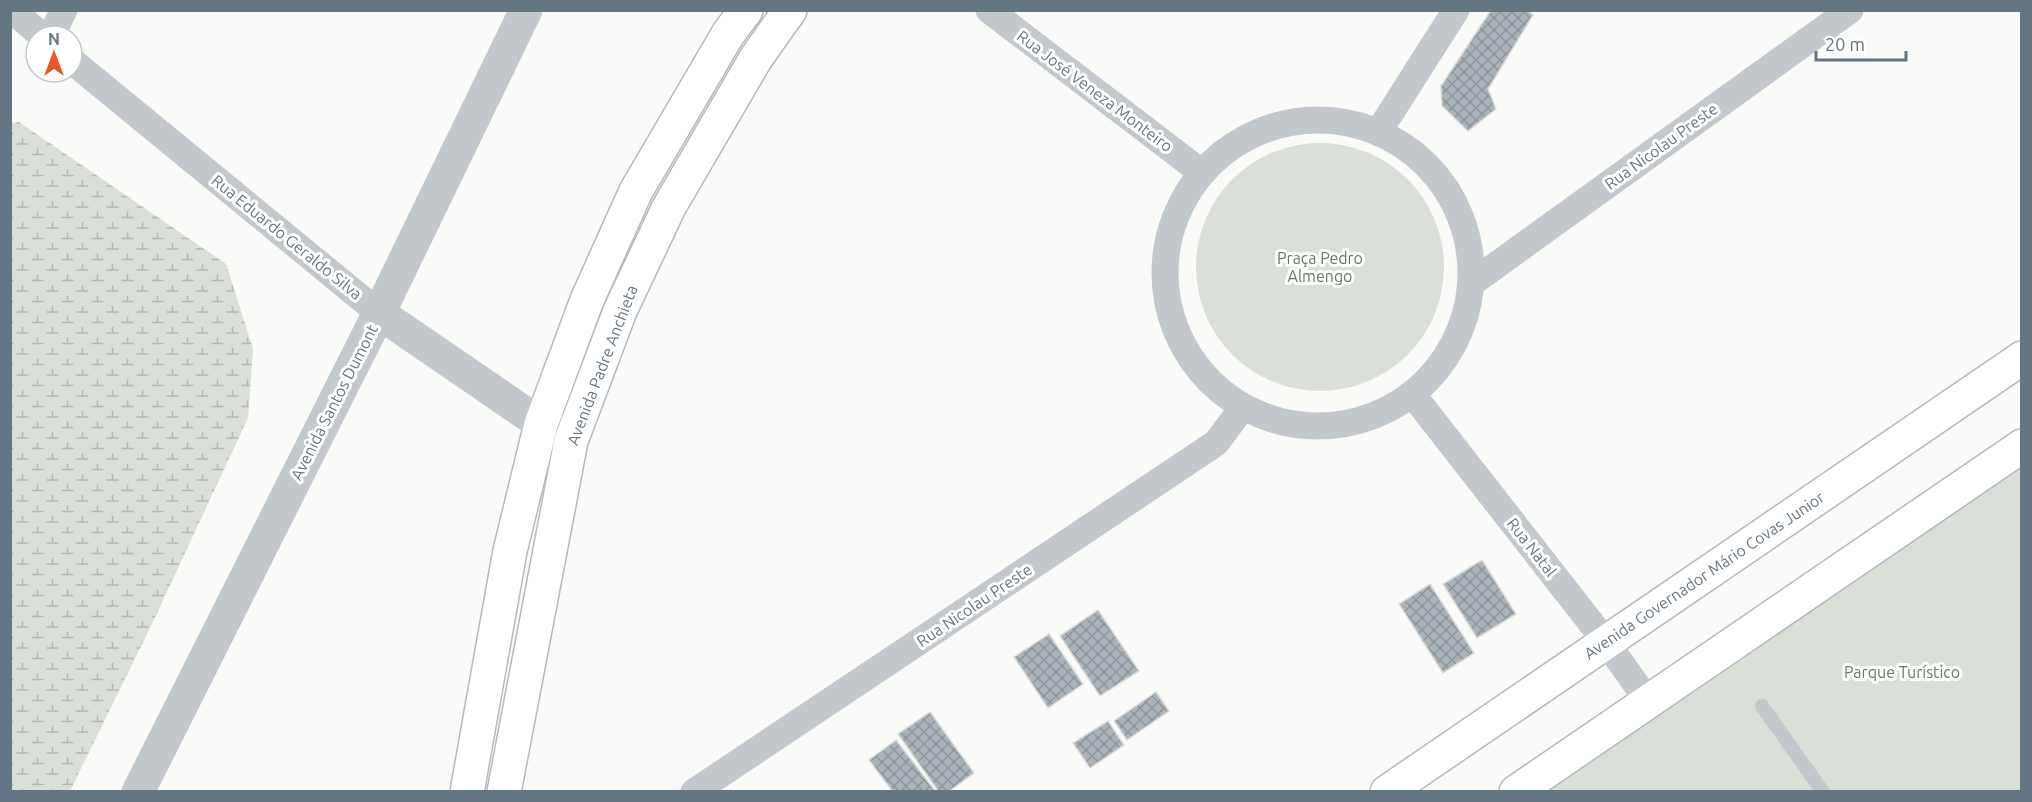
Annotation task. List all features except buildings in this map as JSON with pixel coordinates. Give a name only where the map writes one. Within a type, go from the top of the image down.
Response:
[{"type":"main road","points":[[467,792],[510,551],[541,424],[587,300],[636,191],[728,34],[746,10]]},
{"type":"main road","name":"Avenida Padre Anchieta","points":[[504,792],[571,441],[620,311],[669,207],[756,58],[790,10]]},
{"type":"main road","name":"Avenida Governador Mário Covas Junior","points":[[1386,792],[2022,358]]},
{"type":"main road","points":[[1516,792],[2022,446]]},
{"type":"street","points":[[12,10],[28,24]]},
{"type":"street","points":[[57,24],[64,10]]},
{"type":"street","name":"Avenida Santos Dumont","points":[[138,792],[379,313],[526,10]]},
{"type":"street","name":"Rua José Veneza Monteiro","points":[[989,10],[1201,172]]},
{"type":"street","points":[[1379,131],[1456,10]]},
{"type":"street","name":"Rua Nicolau Preste","points":[[1473,282],[1850,10]]},
{"type":"street","name":"Rua Eduardo Geraldo Silva","points":[[84,70],[379,313],[541,424],[571,441]]},
{"type":"street","points":[[1332,119],[1379,131],[1419,156],[1450,192],[1469,235],[1473,282],[1464,325],[1444,363],[1413,395],[1373,417],[1329,426],[1284,423],[1243,407],[1207,379],[1180,342],[1166,299],[1164,254],[1177,210],[1201,172],[1239,141],[1284,123],[1332,119]]},
{"type":"street","name":"Rua Natal","points":[[1413,395],[1606,642],[1648,701]]},
{"type":"street","name":"Rua Nicolau Preste","points":[[694,792],[1216,443],[1243,407]]},
{"type":"lane","points":[[1762,706],[1823,792]]},
{"type":"green space","points":[[19,122],[226,264],[253,349],[248,418],[150,628],[70,791],[11,791],[10,123]]},
{"type":"green space","name":"Praça Pedro Almengo","points":[[1320,143],[1344,145],[1367,152],[1389,164],[1408,179],[1423,198],[1435,220],[1442,243],[1444,267],[1442,291],[1435,314],[1423,336],[1408,355],[1389,370],[1367,382],[1344,389],[1320,391],[1296,389],[1273,382],[1251,370],[1232,355],[1217,336],[1205,314],[1198,291],[1196,267],[1198,243],[1205,220],[1217,198],[1232,179],[1251,164],[1273,152],[1296,145]]},
{"type":"green space","name":"Parque Turístico","points":[[2021,434],[2021,791],[1540,791]]}]
